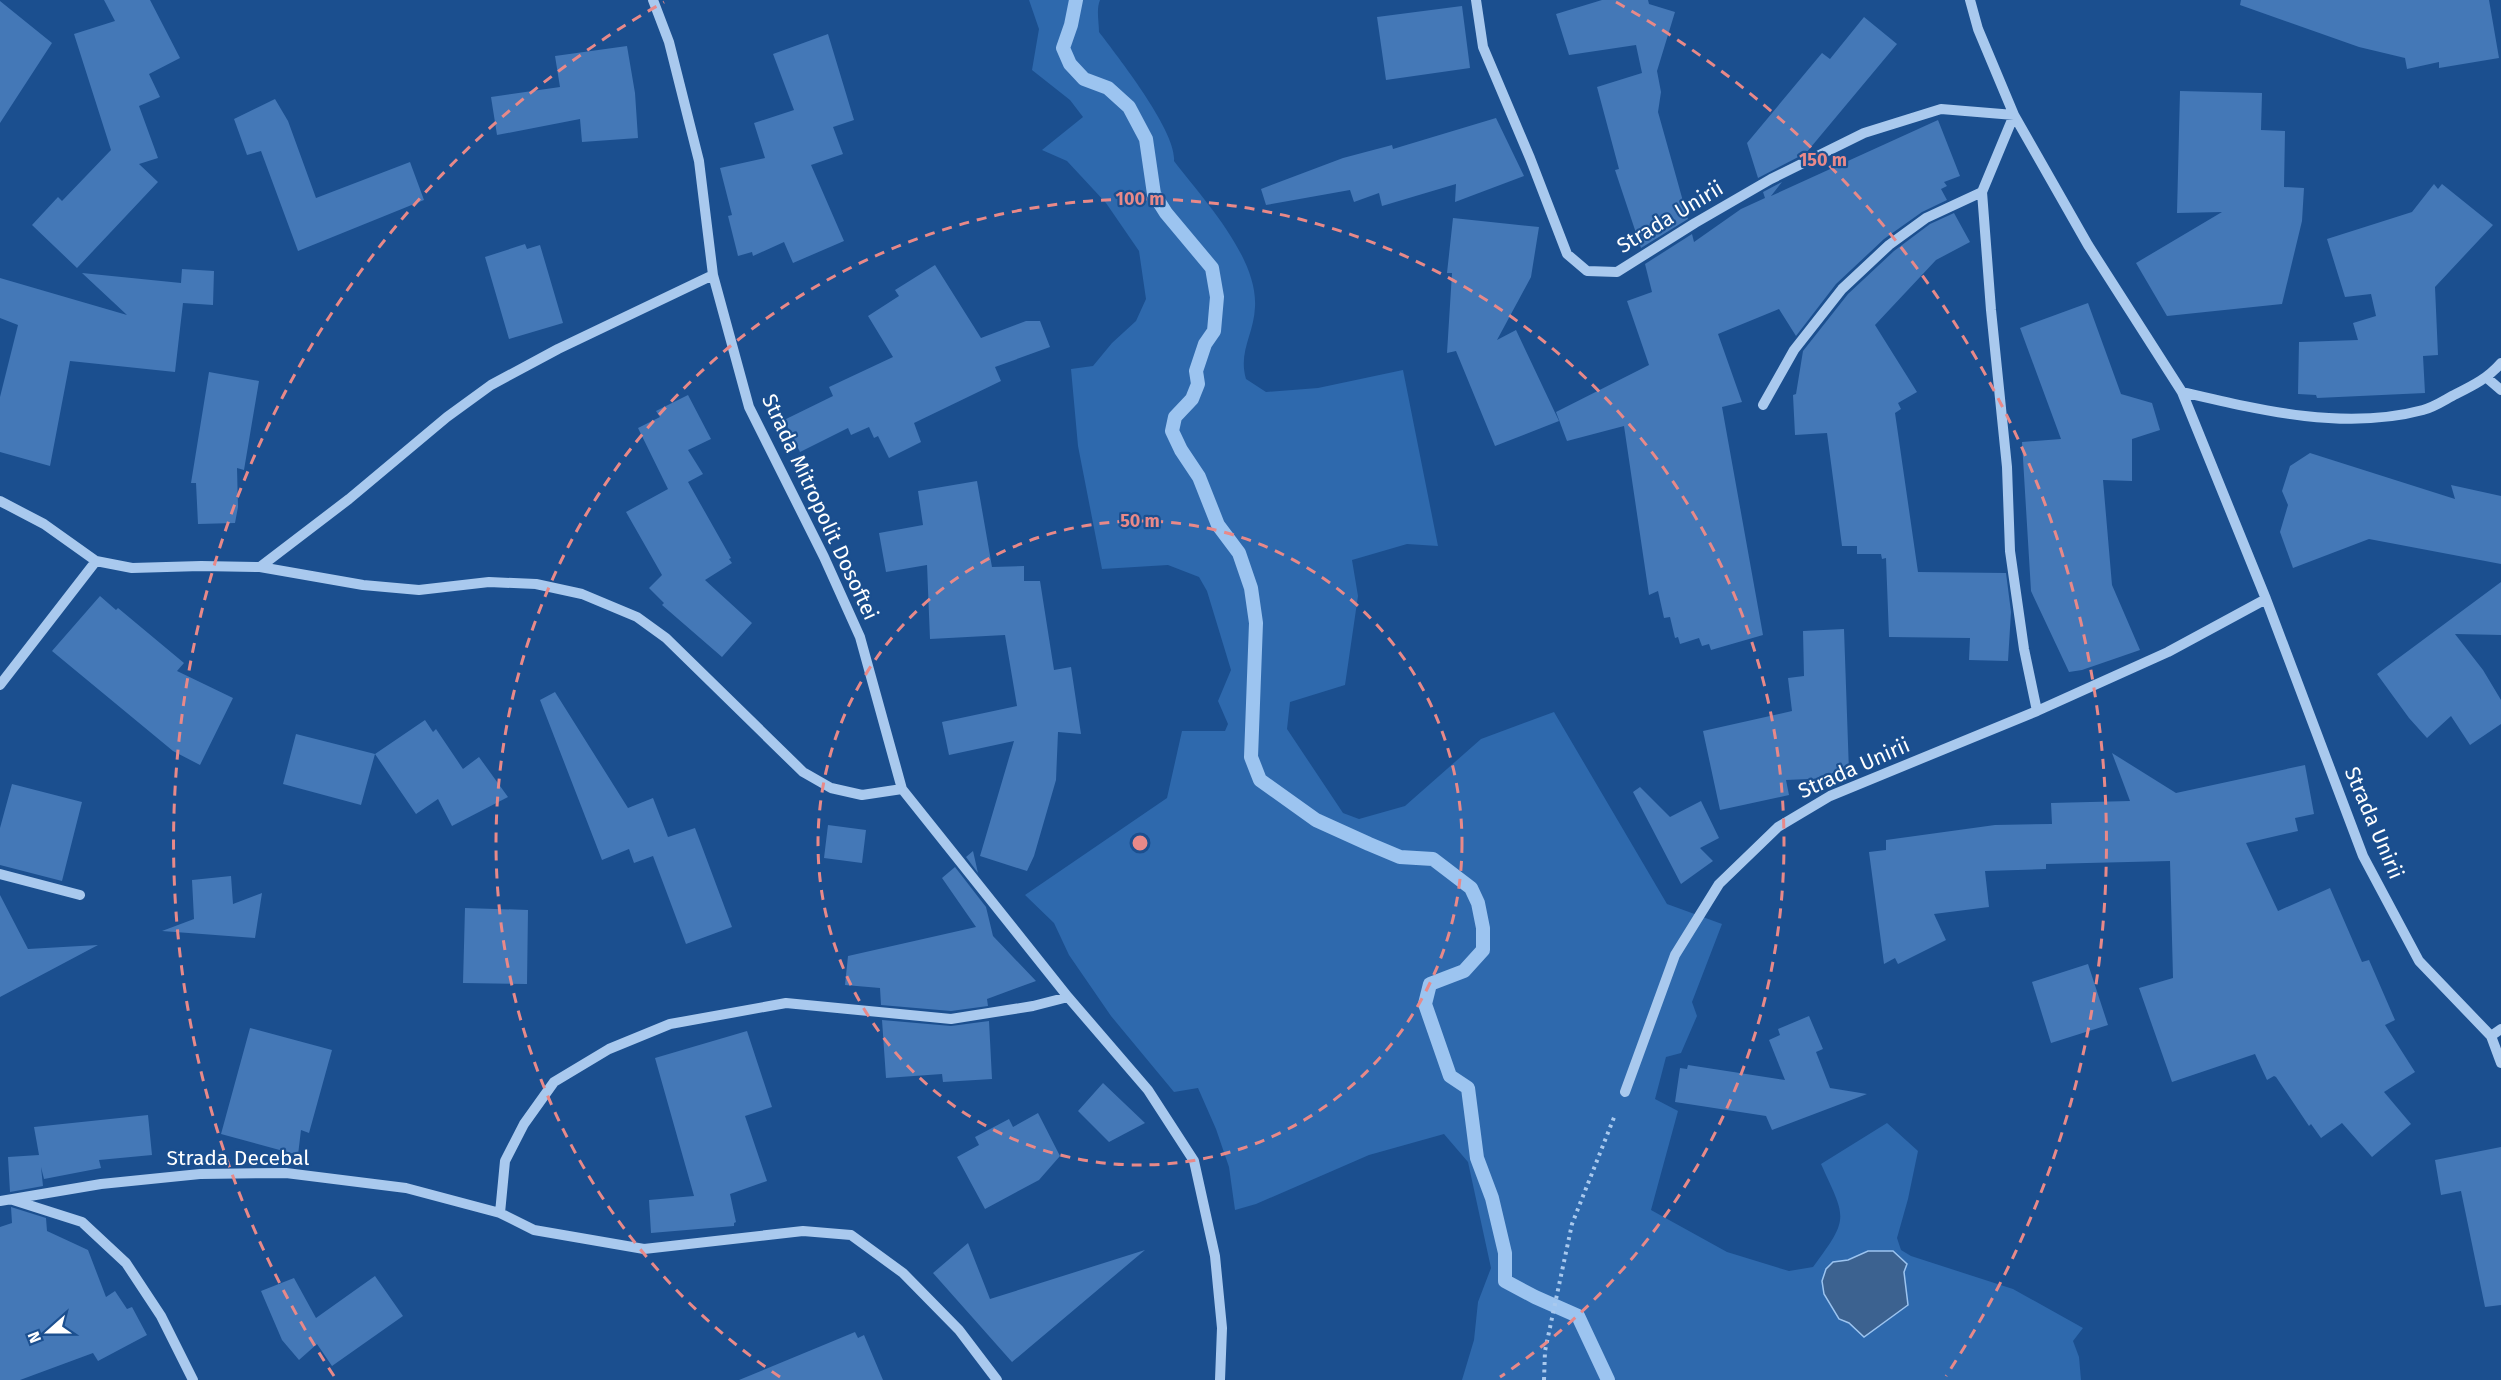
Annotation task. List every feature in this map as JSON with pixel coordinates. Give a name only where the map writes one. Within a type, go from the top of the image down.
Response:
[{"type":"street","name":"Strada Mitropolit Dosoftei","points":[[653,0],[669,42],[699,161],[713,275],[749,407],[824,557],[860,637],[902,789],[1068,997],[1148,1090],[1194,1161],[1215,1256],[1222,1328],[1220,1380]]},
{"type":"street","name":"Strada Unirii","points":[[1476,0],[1483,47],[1530,158],[1567,254],[1587,271],[1617,272],[1771,179],[1864,133],[1941,108],[2014,115]]},
{"type":"street","name":"Strada Unirii","points":[[1970,0],[1978,29],[2014,115],[2088,245],[2182,392],[2266,598],[2363,856],[2419,961],[2491,1036],[2501,1063]]},
{"type":"street","points":[[2014,115],[1982,192],[2007,467],[2010,551],[2024,649],[2037,711]]},
{"type":"street","points":[[1762,405],[1794,350],[1842,289],[1889,245],[1926,218],[1982,192]]},
{"type":"street","points":[[260,567],[349,499],[447,417],[491,385],[558,349],[713,275]]},
{"type":"street","points":[[2182,392],[2232,404],[2308,416],[2374,418],[2425,410],[2487,378],[2501,363]]},
{"type":"street","points":[[2487,378],[2501,390]]},
{"type":"street","points":[[0,501],[44,524],[96,561],[132,568],[260,567],[363,585],[419,590],[501,583],[536,584],[582,594],[637,616],[666,638],[803,772],[831,788],[862,795],[902,789]]},
{"type":"street","points":[[0,685],[96,561]]},
{"type":"street","name":"Strada Unirii","points":[[1624,1092],[1675,955],[1719,884],[1778,827],[1830,796],[2037,711],[2168,652],[2266,598]]},
{"type":"street","points":[[0,874],[80,895]]},
{"type":"street","points":[[997,1380],[959,1330],[903,1273],[851,1235],[803,1231],[644,1249],[534,1230],[500,1212],[505,1161],[524,1124],[554,1082],[609,1049],[670,1024],[786,1003],[951,1019],[1033,1006],[1068,997]]},
{"type":"street","points":[[2491,1036],[2501,1029]]},
{"type":"street","name":"Strada Decebal","points":[[5,1200],[101,1184],[200,1174],[286,1173],[406,1188],[500,1212]]},
{"type":"street","name":"Strada Decebal","points":[[5,1200],[82,1222],[126,1263],[162,1316],[193,1380]]},
{"type":"path","points":[[1544,1380],[1545,1351],[1572,1224],[1624,1092]]},
{"type":"shaded area","points":[[1029,0],[1100,0],[1099,32],[1157,114],[1172,148],[1174,161],[1213,211],[1248,268],[1254,288],[1255,307],[1245,351],[1246,379],[1266,392],[1318,388],[1403,370],[1438,546],[1407,544],[1352,560],[1358,596],[1345,685],[1290,702],[1287,729],[1343,813],[1359,819],[1405,806],[1481,739],[1554,712],[1667,904],[1722,924],[1692,1002],[1697,1016],[1681,1053],[1666,1057],[1655,1099],[1678,1111],[1651,1210],[1727,1252],[1789,1271],[1813,1267],[1833,1238],[1840,1217],[1835,1196],[1821,1164],[1887,1123],[1918,1151],[1897,1238],[1901,1250],[1911,1256],[2013,1289],[2083,1328],[2073,1341],[2079,1357],[2081,1380],[1462,1380],[1474,1340],[1478,1302],[1491,1268],[1468,1162],[1444,1134],[1369,1155],[1256,1204],[1235,1210],[1229,1167],[1198,1088],[1174,1092],[1111,1016],[1069,955],[1054,923],[1025,895],[1167,798],[1182,731],[1225,731],[1228,724],[1218,701],[1231,670],[1207,591],[1199,577],[1168,565],[1102,569],[1078,446],[1071,369],[1093,366],[1112,343],[1136,321],[1146,299],[1139,251],[1106,203],[1067,161],[1042,150],[1083,117],[1070,100],[1032,70],[1039,29]]},
{"type":"shaded area","points":[[1868,1251],[1893,1251],[1907,1264],[1904,1272],[1908,1305],[1864,1337],[1849,1323],[1839,1319],[1824,1294],[1822,1281],[1826,1269],[1833,1262],[1848,1260]]},
{"type":"building","points":[[104,0],[150,0],[180,58],[149,74],[160,97],[139,106],[158,158],[139,164],[158,182],[77,268],[32,225],[58,197],[62,201],[111,150],[74,34],[115,21]]},
{"type":"building","points":[[1602,0],[1648,0],[1649,4],[1675,12],[1657,71],[1661,92],[1658,112],[1688,219],[1641,248],[1615,170],[1619,169],[1597,87],[1642,73],[1636,45],[1569,55],[1556,14]]},
{"type":"building","points":[[2241,0],[2489,0],[2499,58],[2439,68],[2439,62],[2407,69],[2405,58],[2359,47],[2240,5]]},
{"type":"building","points":[[0,1],[52,43],[0,123]]},
{"type":"building","points":[[1462,6],[1470,68],[1386,80],[1377,17]]},
{"type":"building","points":[[1864,17],[1897,44],[1806,153],[1758,178],[1747,143],[1822,53],[1830,59]]},
{"type":"building","points":[[828,34],[854,120],[833,127],[843,154],[811,165],[844,241],[793,263],[784,242],[753,256],[752,252],[738,256],[728,216],[732,215],[720,168],[765,158],[754,123],[794,110],[773,54]]},
{"type":"building","points":[[627,46],[635,93],[638,138],[582,142],[580,119],[497,135],[491,97],[560,87],[555,56]]},
{"type":"building","points":[[2180,91],[2262,93],[2261,130],[2285,131],[2284,187],[2304,188],[2302,221],[2282,304],[2167,316],[2136,263],[2222,212],[2177,213]]},
{"type":"building","points":[[275,99],[288,121],[316,198],[410,162],[424,200],[298,251],[261,151],[247,155],[234,119]]},
{"type":"building","points":[[1496,118],[1524,176],[1455,202],[1456,184],[1382,206],[1379,193],[1354,202],[1350,190],[1266,205],[1261,189],[1343,158],[1392,145],[1393,149]]},
{"type":"building","points":[[1938,120],[1960,176],[1944,182],[1947,186],[1941,189],[1947,200],[1922,212],[1884,239],[1836,284],[1796,336],[1779,309],[1718,334],[1742,402],[1722,407],[1763,635],[1711,650],[1709,644],[1702,646],[1699,638],[1680,644],[1678,637],[1675,638],[1670,617],[1664,618],[1658,591],[1649,595],[1624,426],[1567,441],[1556,412],[1649,365],[1627,301],[1652,292],[1645,264],[1692,234],[1694,242],[1741,209],[1765,198],[1763,192],[1782,182],[1771,196]]},
{"type":"building","points":[[2434,184],[2438,189],[2442,184],[2493,225],[2435,287],[2438,355],[2423,356],[2425,393],[2317,398],[2316,395],[2298,394],[2299,342],[2358,340],[2353,323],[2376,316],[2371,294],[2345,297],[2327,239],[2412,212]]},
{"type":"building","points":[[1954,213],[1970,242],[1936,260],[1875,325],[1917,392],[1898,403],[1901,409],[1895,413],[1918,572],[2006,573],[2011,612],[2008,661],[1969,660],[1970,638],[1889,637],[1886,558],[1882,559],[1881,554],[1857,554],[1857,546],[1842,546],[1827,433],[1795,435],[1793,395],[1796,394],[1803,351],[1848,294],[1894,251],[1930,224]]},
{"type":"building","points":[[1453,218],[1539,227],[1531,277],[1497,340],[1516,330],[1559,421],[1495,446],[1456,351],[1447,353],[1452,273],[1447,273]]},
{"type":"building","points":[[525,244],[527,249],[540,245],[563,323],[509,339],[485,257]]},
{"type":"building","points":[[935,265],[981,338],[1026,321],[1040,321],[1050,347],[995,367],[1001,381],[914,423],[921,442],[889,458],[878,436],[874,438],[869,427],[851,435],[848,428],[800,452],[784,420],[833,396],[829,387],[893,357],[868,316],[899,296],[895,290]]},
{"type":"building","points":[[182,269],[214,271],[213,305],[183,303],[175,372],[70,361],[50,466],[0,452],[0,397],[18,325],[0,318],[0,278],[127,315],[82,273],[181,283]]},
{"type":"building","points":[[2088,303],[2121,394],[2152,403],[2160,430],[2132,439],[2132,481],[2103,480],[2112,585],[2140,650],[2082,670],[2069,672],[2031,591],[2022,442],[2061,439],[2020,328]]},
{"type":"building","points":[[209,372],[259,381],[244,470],[237,468],[238,507],[235,523],[198,524],[196,483],[191,483]]},
{"type":"building","points":[[688,395],[711,439],[688,450],[703,474],[688,482],[732,563],[705,580],[752,623],[722,657],[662,605],[664,603],[649,588],[662,575],[626,512],[668,489],[638,428],[660,417],[656,411]]},
{"type":"building","points":[[2310,453],[2455,499],[2451,485],[2501,496],[2501,564],[2369,539],[2293,568],[2280,532],[2288,505],[2282,491],[2290,466]]},
{"type":"building","points":[[977,481],[992,567],[1024,566],[1024,581],[1040,581],[1054,670],[1071,667],[1081,734],[1058,732],[1056,780],[1034,856],[1027,871],[980,856],[1014,741],[949,755],[942,722],[1017,706],[1005,635],[930,639],[927,565],[886,572],[879,533],[923,525],[918,491]]},
{"type":"building","points":[[2501,582],[2501,635],[2455,634],[2483,670],[2501,700],[2501,724],[2470,745],[2451,716],[2427,738],[2409,718],[2377,674]]},
{"type":"building","points":[[100,596],[116,610],[118,608],[184,663],[177,671],[233,698],[200,765],[173,751],[52,651]]},
{"type":"building","points":[[1844,629],[1849,772],[1832,773],[1831,778],[1786,780],[1789,795],[1720,810],[1703,731],[1792,711],[1788,678],[1804,676],[1803,631]]},
{"type":"building","points":[[555,692],[628,808],[653,798],[668,837],[695,828],[732,927],[686,944],[653,856],[634,863],[629,849],[602,860],[540,700]]},
{"type":"building","points":[[425,720],[433,732],[436,729],[463,769],[479,757],[508,797],[452,826],[438,799],[416,814],[375,754]]},
{"type":"building","points":[[296,734],[375,754],[361,805],[283,784]]},
{"type":"building","points":[[2112,753],[2176,793],[2305,765],[2314,814],[2295,818],[2298,831],[2246,843],[2278,911],[2330,888],[2362,962],[2369,960],[2395,1020],[2385,1025],[2415,1072],[2384,1092],[2411,1124],[2372,1157],[2342,1123],[2321,1138],[2311,1124],[2309,1126],[2276,1077],[2267,1080],[2255,1054],[2172,1082],[2139,988],[2173,978],[2170,861],[2046,864],[2046,869],[1985,871],[1989,907],[1934,914],[1946,940],[1898,964],[1895,958],[1884,964],[1869,852],[1886,850],[1886,840],[1995,825],[2052,824],[2051,803],[2130,801]]},
{"type":"building","points":[[12,784],[82,802],[62,881],[0,865],[0,828]]},
{"type":"building","points":[[1640,787],[1670,817],[1701,801],[1719,838],[1700,848],[1713,861],[1681,884],[1633,792]]},
{"type":"building","points":[[828,825],[866,830],[862,863],[824,858]]},
{"type":"building","points":[[973,851],[978,873],[966,857]]},
{"type":"building","points":[[955,867],[986,907],[993,936],[1036,981],[987,999],[988,1006],[951,1011],[881,1005],[880,988],[845,985],[848,956],[976,927],[942,878]]},
{"type":"building","points":[[231,876],[233,904],[262,893],[255,938],[162,931],[194,919],[192,880]]},
{"type":"building","points":[[0,895],[28,949],[98,945],[0,997]]},
{"type":"building","points":[[465,908],[528,910],[527,984],[463,983]]},
{"type":"building","points":[[2088,964],[2108,1025],[2051,1043],[2032,982]]},
{"type":"building","points":[[1809,1016],[1823,1049],[1816,1052],[1830,1088],[1867,1094],[1772,1130],[1766,1116],[1675,1102],[1680,1068],[1687,1069],[1688,1065],[1785,1080],[1769,1040],[1780,1035],[1778,1029]]},
{"type":"building","points":[[882,1020],[951,1026],[989,1021],[992,1079],[943,1082],[942,1074],[886,1078]]},
{"type":"building","points":[[250,1028],[332,1050],[309,1133],[301,1130],[298,1155],[221,1134]]},
{"type":"building","points":[[747,1031],[772,1107],[745,1116],[767,1181],[730,1194],[736,1222],[734,1226],[651,1233],[649,1200],[694,1196],[655,1058]]},
{"type":"building","points":[[1103,1083],[1145,1123],[1109,1142],[1078,1111]]},
{"type":"building","points":[[1038,1113],[1060,1156],[1039,1180],[985,1209],[957,1157],[979,1145],[975,1137],[1009,1119],[1013,1127]]},
{"type":"building","points":[[148,1115],[152,1155],[99,1160],[101,1168],[44,1179],[41,1167],[43,1186],[10,1192],[8,1157],[39,1155],[34,1127]]},
{"type":"building","points":[[2501,1147],[2501,1305],[2485,1307],[2461,1191],[2441,1195],[2435,1160]]},
{"type":"building","points":[[11,1207],[46,1218],[47,1231],[88,1250],[106,1297],[115,1291],[127,1309],[132,1307],[147,1335],[98,1361],[93,1353],[20,1380],[0,1380],[0,1227],[12,1223]]},
{"type":"building","points":[[968,1243],[990,1299],[1145,1250],[1012,1362],[933,1273]]},
{"type":"building","points":[[375,1276],[403,1316],[332,1366],[317,1344],[299,1360],[282,1340],[261,1291],[294,1278],[316,1318]]},
{"type":"building","points":[[855,1332],[858,1338],[864,1335],[883,1380],[739,1380]]},
{"type":"waterway","points":[[1076,0],[1063,48],[1070,64],[1084,79],[1108,88],[1129,107],[1146,139],[1154,194],[1166,213],[1212,268],[1217,297],[1214,331],[1205,344],[1196,371],[1198,384],[1192,399],[1175,417],[1172,431],[1181,450],[1199,477],[1218,525],[1239,553],[1251,588],[1256,623],[1251,757],[1260,780],[1316,820],[1400,857],[1433,859],[1471,888],[1478,903],[1483,928],[1483,950],[1464,971],[1430,984],[1425,1004],[1450,1076],[1468,1088],[1477,1158],[1492,1198],[1505,1253],[1505,1281],[1578,1316],[1608,1380]]}]
